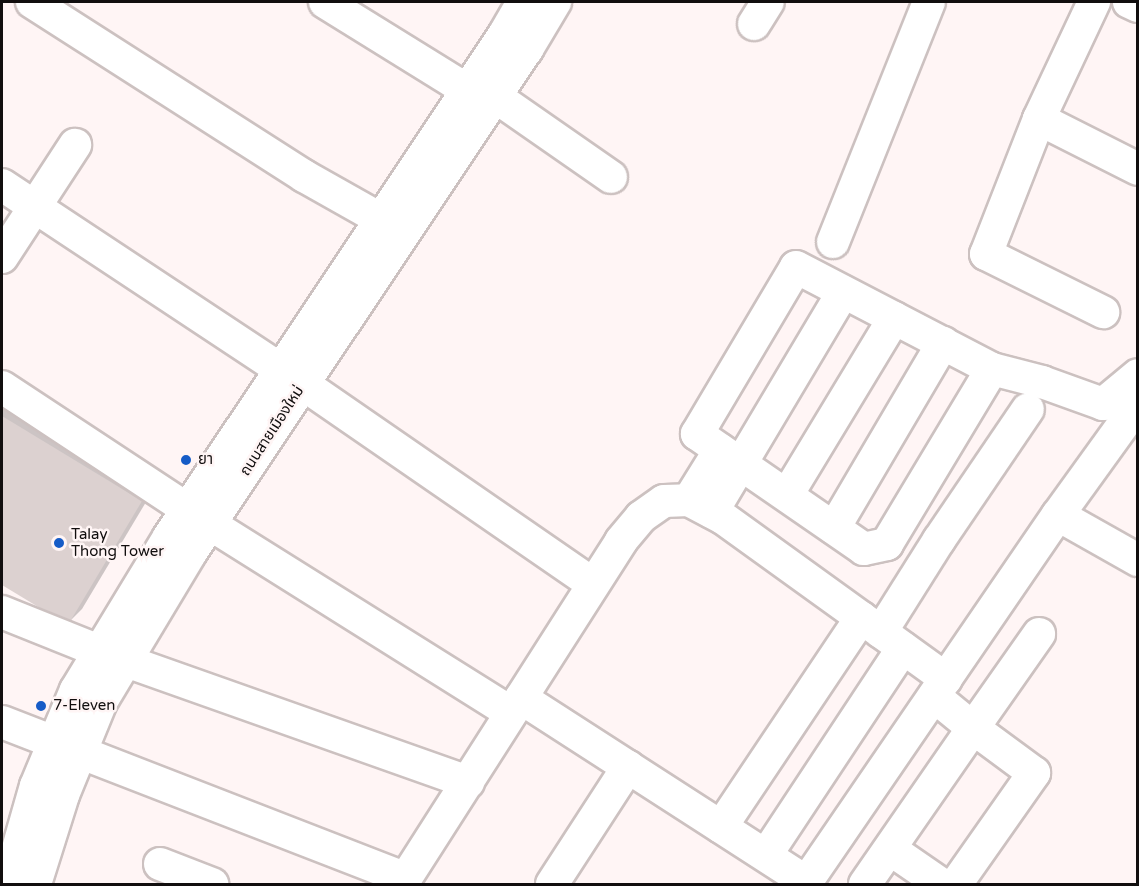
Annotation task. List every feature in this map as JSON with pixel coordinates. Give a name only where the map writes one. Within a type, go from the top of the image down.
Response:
[{"type":"street","points":[[32,2],[304,176],[392,225]]},
{"type":"street","points":[[325,2],[481,93],[611,177]]},
{"type":"street","name":"ถนนสายเมืองใหม่","points":[[481,93],[523,2]]},
{"type":"street","name":"ถนนสายเมืองใหม่","points":[[8,885],[36,786],[101,702],[113,656],[199,516],[481,93],[555,2]]},
{"type":"street","points":[[833,242],[929,2]]},
{"type":"street","points":[[1094,2],[1039,119],[986,254],[1103,312]]},
{"type":"street","points":[[1129,2],[1137,6]]},
{"type":"street","points":[[1039,119],[1137,169]]},
{"type":"street","points":[[2,257],[75,145]]},
{"type":"street","points":[[2,185],[292,377],[593,584]]},
{"type":"street","points":[[992,369],[887,544],[864,549],[698,434],[796,267],[992,369],[1042,382],[1103,404],[1137,375]]},
{"type":"street","points":[[701,506],[730,457],[843,292]]},
{"type":"street","points":[[787,495],[894,318]]},
{"type":"street","points":[[834,528],[943,344]]},
{"type":"street","points":[[2,387],[199,516],[516,706],[628,767],[806,883],[1058,515],[1137,404]]},
{"type":"street","points":[[766,855],[882,632],[939,540],[1028,409]]},
{"type":"street","points":[[2,722],[404,882],[593,584],[641,517],[664,501],[701,506],[882,632],[940,687],[973,728],[1034,772],[956,885]]},
{"type":"street","points":[[1058,515],[1137,560]]},
{"type":"street","points":[[2,612],[113,656],[468,782]]},
{"type":"street","points":[[721,827],[882,632]]},
{"type":"street","points":[[865,885],[1039,634]]},
{"type":"street","name":"ถนนสายเมืองใหม่","points":[[35,885],[65,747]]},
{"type":"street","points":[[552,885],[628,767]]},
{"type":"street","points":[[890,849],[941,885]]},
{"type":"street","points":[[160,864],[212,885]]},
{"type":"building","name":"Talay Thong Tower","points":[[2,416],[142,501],[68,625],[2,585]]},
{"type":"place","name":"ยา","points":[[186,460]]},
{"type":"place","name":"Talay Thong Tower","points":[[59,543]]},
{"type":"place","name":"7-Eleven","points":[[41,706]]}]
